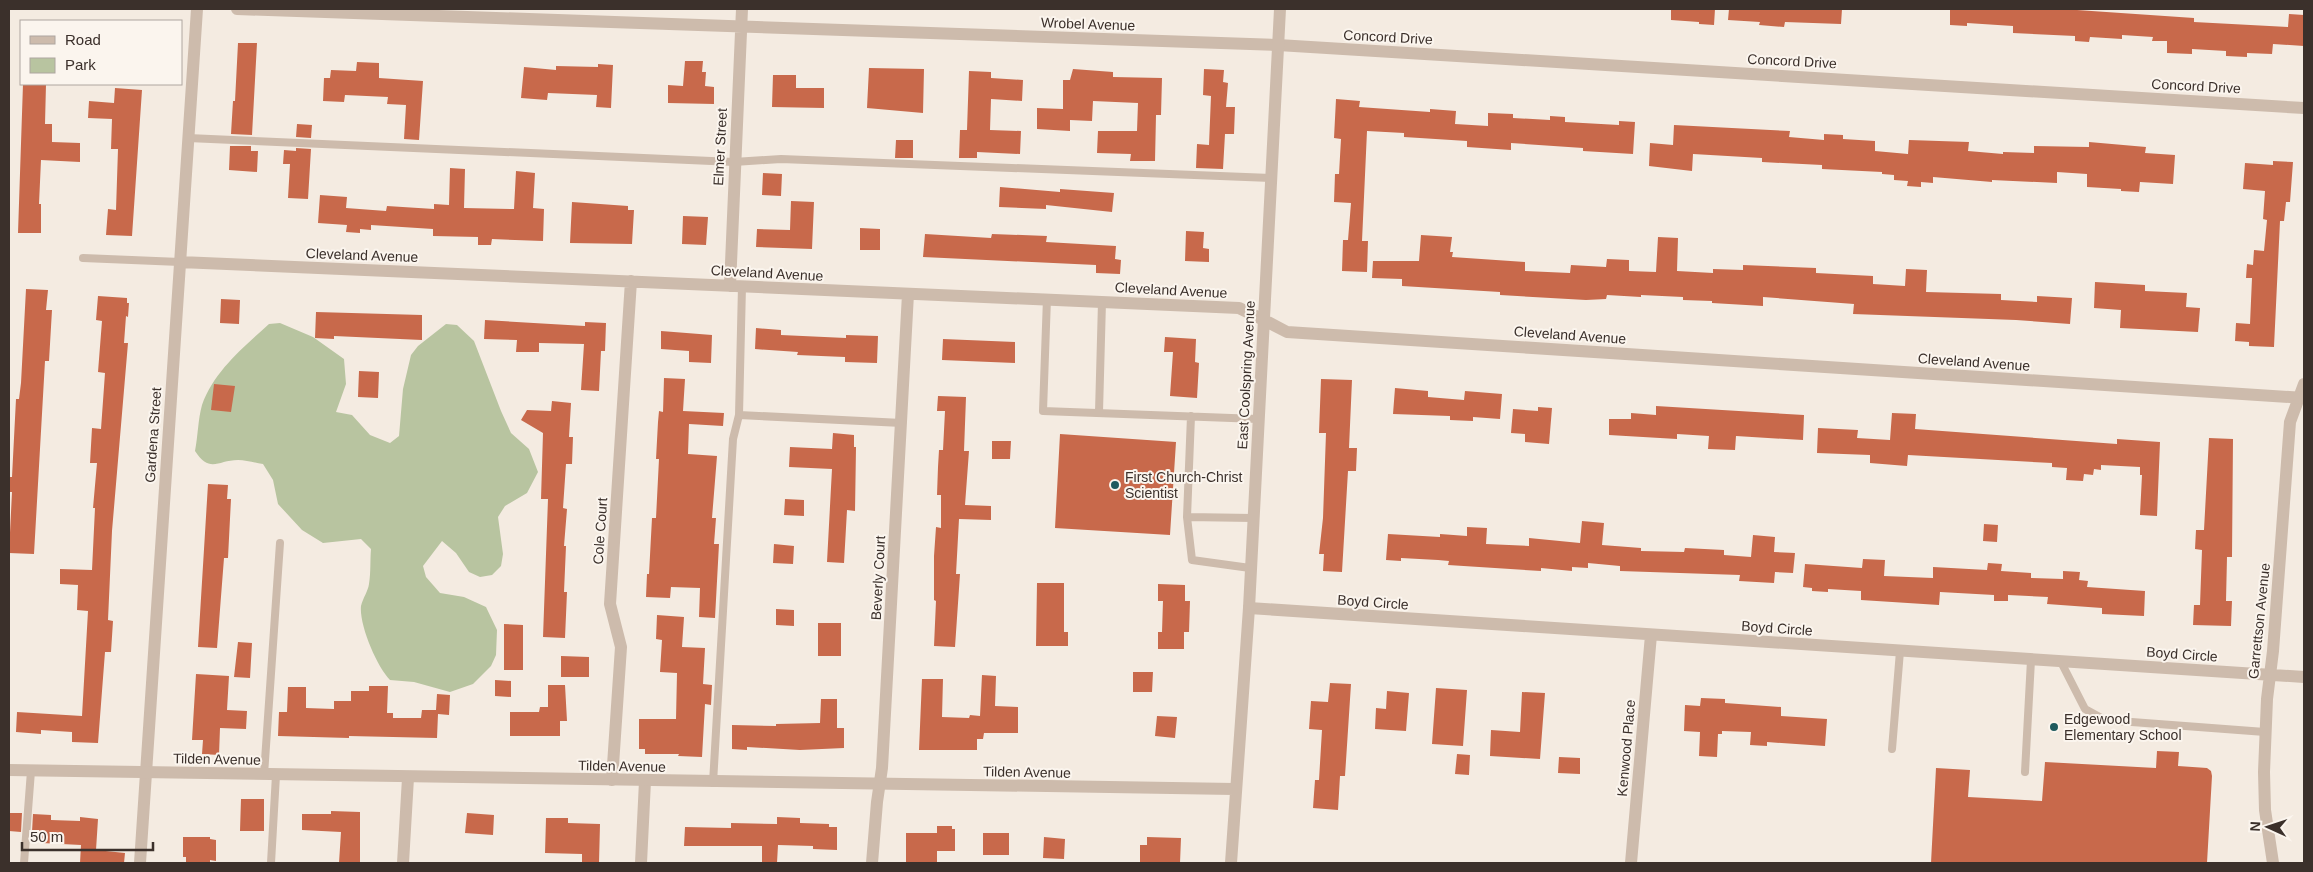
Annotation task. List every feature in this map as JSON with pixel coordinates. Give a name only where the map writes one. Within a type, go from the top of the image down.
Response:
[{"type":"street","name":"Gardena Street","points":[[140,863],[197,9]]},
{"type":"street","name":"Wrobel Avenue","points":[[236,9],[1278,45]]},
{"type":"street","name":"Elmer Street","points":[[736,286],[734,162],[742,9]]},
{"type":"street","name":"East Coolspring Avenue","points":[[1230,863],[1234,789],[1249,608],[1280,9]]},
{"type":"street","name":"Concord Drive","points":[[1278,45],[2304,108]]},
{"type":"street","name":"Cleveland Avenue","points":[[180,262],[908,294],[1047,298],[1239,308],[1287,332],[2302,398]]},
{"type":"street","name":"Cole Court","points":[[612,780],[621,647],[610,604],[631,281]]},
{"type":"street","name":"Beverly Court","points":[[872,863],[882,768],[908,294]]},
{"type":"street","name":"Garrettson Avenue","points":[[2272,863],[2265,810],[2265,732],[2290,422],[2302,398],[2304,384]]},
{"type":"street","name":"Boyd Circle","points":[[1249,608],[2062,662],[2304,676]]},
{"type":"street","name":"Kenwood Place","points":[[1631,863],[1650,635]]},
{"type":"street","name":"Tilden Avenue","points":[[9,770],[713,783],[1234,789]]},
{"type":"street","points":[[403,863],[408,778]]},
{"type":"street","points":[[641,863],[645,781]]},
{"type":"lane","points":[[188,138],[734,162],[780,159],[1271,178]]},
{"type":"lane","points":[[83,258],[180,262]]},
{"type":"lane","points":[[713,783],[733,439],[739,415],[736,286]]},
{"type":"lane","points":[[1047,298],[1043,411],[1258,419]]},
{"type":"lane","points":[[1099,412],[1102,302]]},
{"type":"lane","points":[[739,415],[902,423]]},
{"type":"lane","points":[[1191,416],[1187,517],[1192,560],[1250,568]]},
{"type":"lane","points":[[1187,517],[1253,518]]},
{"type":"lane","points":[[271,863],[270,775],[280,543]]},
{"type":"lane","points":[[1892,749],[1900,651]]},
{"type":"lane","points":[[2025,772],[2031,660]]},
{"type":"lane","points":[[2062,662],[2085,709],[2105,720],[2265,732]]},
{"type":"lane","points":[[24,863],[31,771]]},
{"type":"green space","points":[[280,323],[313,337],[344,359],[346,384],[336,412],[352,415],[370,435],[390,443],[399,436],[403,389],[411,355],[418,346],[446,324],[457,325],[474,341],[511,433],[529,449],[538,472],[527,493],[505,506],[498,517],[503,554],[501,566],[492,575],[480,577],[469,572],[456,553],[442,541],[423,566],[426,577],[440,593],[464,597],[486,607],[497,630],[496,655],[491,666],[473,684],[450,692],[414,682],[390,680],[380,666],[370,645],[361,614],[361,606],[369,584],[371,549],[361,539],[323,543],[302,530],[278,504],[273,480],[263,464],[238,460],[210,464],[200,458],[195,451],[202,405],[214,381],[231,360],[269,324]]},
{"type":"building","points":[[1671,9],[1715,9],[1714,25],[1671,20]]},
{"type":"building","points":[[1729,9],[1842,9],[1841,24],[1785,22],[1784,27],[1759,25],[1760,22],[1728,20]]},
{"type":"building","points":[[1950,9],[2077,10],[2194,18],[2194,22],[2288,27],[2289,14],[2304,15],[2304,46],[2273,44],[2272,54],[2247,53],[2247,57],[2226,56],[2226,51],[2192,49],[2192,54],[2167,53],[2167,41],[2152,41],[2153,37],[2122,35],[2122,39],[2090,37],[2089,42],[2075,41],[2075,36],[2013,33],[2013,26],[1967,23],[1967,26],[1950,25]]},
{"type":"building","points":[[238,43],[257,43],[252,135],[231,134]]},
{"type":"building","points":[[685,61],[703,61],[702,72],[706,72],[705,86],[714,87],[714,104],[668,103],[668,85],[683,86]]},
{"type":"building","points":[[357,62],[379,63],[379,78],[423,81],[419,140],[404,139],[406,105],[387,104],[388,97],[345,95],[344,102],[323,101],[324,78],[330,78],[331,70],[356,71]]},
{"type":"building","points":[[598,64],[613,65],[611,108],[596,107],[597,95],[548,93],[547,100],[521,98],[524,67],[556,70],[556,66],[598,67]]},
{"type":"building","points":[[869,68],[924,69],[923,113],[867,108]]},
{"type":"building","points":[[1073,69],[1113,72],[1113,77],[1162,78],[1161,115],[1156,115],[1155,161],[1130,161],[1131,154],[1097,153],[1098,131],[1137,131],[1138,103],[1093,101],[1092,121],[1070,120],[1070,131],[1037,129],[1037,108],[1063,109],[1063,80],[1070,80]]},
{"type":"building","points":[[1204,69],[1224,70],[1223,82],[1228,83],[1226,107],[1235,107],[1234,134],[1225,134],[1223,169],[1196,168],[1197,144],[1209,145],[1211,96],[1203,95]]},
{"type":"building","points":[[969,71],[991,72],[991,78],[1023,80],[1022,101],[991,99],[990,130],[1021,131],[1020,154],[977,152],[977,158],[959,158],[960,130],[967,130]]},
{"type":"building","points":[[773,75],[796,75],[796,88],[824,88],[824,108],[772,107]]},
{"type":"building","points":[[23,85],[46,85],[45,124],[52,124],[52,142],[80,143],[80,162],[41,160],[39,204],[41,204],[41,233],[18,233]]},
{"type":"building","points":[[115,88],[142,90],[132,236],[106,235],[108,209],[116,210],[118,149],[111,149],[112,119],[88,118],[89,101],[114,103]]},
{"type":"building","points":[[1336,99],[1360,101],[1359,107],[1430,112],[1430,109],[1456,111],[1455,124],[1488,126],[1488,113],[1513,114],[1513,118],[1550,120],[1550,116],[1565,117],[1565,122],[1619,125],[1619,121],[1635,122],[1633,154],[1583,151],[1583,148],[1511,143],[1511,150],[1467,147],[1467,141],[1404,137],[1404,133],[1367,131],[1362,241],[1368,241],[1367,272],[1342,271],[1343,240],[1348,240],[1351,203],[1334,202],[1335,174],[1339,174],[1341,139],[1334,138]]},
{"type":"building","points":[[297,124],[312,125],[311,138],[296,137]]},
{"type":"building","points":[[1674,125],[1790,131],[1789,137],[1824,140],[1824,134],[1843,135],[1843,139],[1875,141],[1875,151],[1908,154],[1909,140],[1969,142],[1968,151],[2003,154],[2003,152],[2034,153],[2034,146],[2089,147],[2089,142],[2146,147],[2145,153],[2175,155],[2173,184],[2140,182],[2139,192],[2121,191],[2121,189],[2087,187],[2087,174],[2057,172],[2057,183],[1992,180],[1992,182],[1933,177],[1933,183],[1921,182],[1921,187],[1907,186],[1908,181],[1894,180],[1894,175],[1882,174],[1882,172],[1822,169],[1822,165],[1762,162],[1762,158],[1693,154],[1692,171],[1649,166],[1650,143],[1673,145]]},
{"type":"building","points":[[896,140],[913,140],[913,158],[895,158]]},
{"type":"building","points":[[230,146],[251,146],[251,151],[258,151],[257,172],[229,170]]},
{"type":"building","points":[[296,148],[311,149],[308,199],[288,198],[290,164],[283,164],[284,150],[296,151]]},
{"type":"building","points":[[2273,161],[2293,162],[2290,202],[2286,202],[2284,221],[2280,221],[2274,347],[2249,346],[2249,342],[2235,341],[2236,323],[2250,324],[2252,278],[2246,278],[2247,264],[2253,265],[2254,250],[2264,251],[2267,220],[2263,219],[2265,191],[2243,189],[2245,163],[2273,165]]},
{"type":"building","points":[[450,168],[465,169],[464,208],[514,209],[516,171],[535,173],[533,208],[544,209],[543,241],[492,239],[491,245],[478,245],[478,237],[433,236],[433,229],[371,225],[371,230],[360,229],[360,233],[346,232],[347,225],[318,223],[320,195],[347,197],[346,208],[386,211],[387,206],[434,209],[434,204],[449,205]]},
{"type":"building","points":[[763,173],[782,174],[781,196],[762,195]]},
{"type":"building","points":[[1000,187],[1060,192],[1060,189],[1114,193],[1112,212],[1046,205],[1046,209],[999,207]]},
{"type":"building","points":[[791,201],[814,202],[812,249],[756,247],[757,229],[790,230]]},
{"type":"building","points":[[572,202],[628,206],[628,210],[634,210],[632,244],[570,243]]},
{"type":"building","points":[[683,216],[708,217],[706,245],[682,244]]},
{"type":"building","points":[[860,228],[880,229],[880,250],[860,250]]},
{"type":"building","points":[[1186,231],[1204,232],[1203,248],[1209,249],[1209,262],[1185,261]]},
{"type":"building","points":[[925,234],[991,238],[992,234],[1047,236],[1046,242],[1116,246],[1115,259],[1121,260],[1120,274],[1096,273],[1096,265],[923,257]]},
{"type":"building","points":[[1421,235],[1452,237],[1450,252],[1453,252],[1452,257],[1525,262],[1525,271],[1570,273],[1571,265],[1606,267],[1607,259],[1629,260],[1629,271],[1656,272],[1658,237],[1678,238],[1677,271],[1713,273],[1713,269],[1743,270],[1743,265],[1816,268],[1816,273],[1873,276],[1873,284],[1905,286],[1906,269],[1927,270],[1926,292],[2001,294],[2001,300],[2037,302],[2037,296],[2072,298],[2070,324],[2016,320],[1853,314],[1854,304],[1763,297],[1763,306],[1683,300],[1683,297],[1641,295],[1641,297],[1607,295],[1606,299],[1586,300],[1500,295],[1500,292],[1402,286],[1402,279],[1372,278],[1373,261],[1419,261]]},
{"type":"building","points":[[2095,282],[2145,285],[2145,291],[2187,293],[2186,307],[2200,308],[2198,332],[2120,328],[2121,310],[2094,308]]},
{"type":"building","points":[[26,289],[48,290],[46,310],[52,310],[49,361],[45,361],[34,554],[9,553],[12,492],[9,492],[9,477],[12,477],[16,399],[19,399],[21,383]]},
{"type":"building","points":[[98,296],[127,298],[127,303],[129,303],[128,317],[126,316],[124,343],[128,343],[112,531],[108,620],[113,621],[111,652],[105,652],[98,743],[72,742],[72,732],[41,730],[41,734],[16,732],[17,712],[82,716],[88,611],[77,610],[78,585],[60,584],[60,569],[92,570],[95,508],[93,508],[97,463],[90,463],[92,428],[101,429],[105,373],[98,372],[102,321],[96,320]]},
{"type":"building","points":[[221,299],[240,300],[239,324],[220,323]]},
{"type":"building","points":[[316,312],[422,315],[422,340],[334,336],[334,339],[315,338]]},
{"type":"building","points":[[485,320],[585,326],[585,322],[606,323],[605,351],[601,351],[599,391],[581,390],[584,344],[539,343],[539,352],[516,352],[517,340],[484,339]]},
{"type":"building","points":[[756,328],[781,330],[781,335],[846,338],[846,335],[878,336],[877,363],[845,362],[845,357],[797,355],[798,352],[755,349]]},
{"type":"building","points":[[661,331],[712,335],[711,363],[689,362],[689,351],[661,349]]},
{"type":"building","points":[[1165,337],[1196,339],[1195,362],[1199,363],[1197,398],[1170,396],[1173,352],[1164,352]]},
{"type":"building","points":[[943,339],[1015,342],[1015,363],[942,360]]},
{"type":"building","points":[[359,371],[379,372],[378,398],[358,397]]},
{"type":"building","points":[[664,378],[685,379],[683,411],[724,413],[723,426],[689,424],[688,454],[717,456],[712,518],[716,518],[714,544],[719,544],[715,618],[699,617],[700,588],[671,587],[670,598],[646,597],[652,518],[656,518],[659,459],[656,459],[658,422],[659,411],[663,412]]},
{"type":"building","points":[[1321,379],[1352,380],[1349,448],[1357,448],[1356,471],[1348,471],[1342,572],[1323,571],[1324,554],[1319,554],[1323,518],[1326,433],[1319,433]]},
{"type":"building","points":[[214,384],[235,386],[231,412],[211,410]]},
{"type":"building","points":[[1395,388],[1428,391],[1428,397],[1464,400],[1465,391],[1502,394],[1500,419],[1473,417],[1473,421],[1450,420],[1450,416],[1393,414]]},
{"type":"building","points":[[938,396],[966,397],[964,451],[969,451],[965,505],[991,506],[991,520],[959,519],[956,574],[960,574],[955,647],[934,646],[936,601],[934,600],[934,556],[936,527],[941,528],[941,495],[937,495],[938,467],[939,450],[943,450],[945,411],[937,411]]},
{"type":"building","points":[[552,401],[571,403],[569,437],[573,437],[572,464],[566,464],[563,508],[567,509],[564,546],[566,546],[564,592],[567,592],[565,638],[543,637],[548,499],[541,499],[543,433],[521,420],[527,410],[551,411]]},
{"type":"building","points":[[1656,406],[1804,415],[1803,440],[1736,436],[1735,450],[1708,449],[1709,436],[1677,434],[1677,439],[1609,435],[1609,419],[1631,419],[1631,413],[1656,415]]},
{"type":"building","points":[[1538,407],[1552,408],[1549,444],[1525,442],[1525,434],[1511,433],[1513,409],[1538,411]]},
{"type":"building","points":[[1892,413],[1916,414],[1915,429],[2117,444],[2117,439],[2160,442],[2157,516],[2140,515],[2142,475],[2140,475],[2140,467],[2101,465],[2101,470],[2094,469],[2093,475],[2084,474],[2083,481],[2066,480],[2067,468],[2052,467],[2052,463],[1908,455],[1907,466],[1870,463],[1870,455],[1817,453],[1818,428],[1858,430],[1857,438],[1890,440]]},
{"type":"building","points":[[833,433],[854,435],[854,447],[856,447],[855,511],[847,510],[844,563],[827,562],[832,469],[789,467],[790,447],[832,449]]},
{"type":"building","name":"First Church-Christ Scientist","points":[[1060,434],[1176,442],[1170,535],[1055,528]]},
{"type":"building","points":[[2209,438],[2233,439],[2232,557],[2227,557],[2226,601],[2232,601],[2231,626],[2193,625],[2194,605],[2200,605],[2202,550],[2195,549],[2196,530],[2204,530]]},
{"type":"building","points":[[992,441],[1011,441],[1010,459],[992,459]]},
{"type":"building","points":[[208,484],[228,485],[227,499],[231,499],[228,558],[224,558],[217,648],[198,647]]},
{"type":"building","points":[[785,499],[804,500],[804,516],[784,515]]},
{"type":"building","points":[[1582,521],[1604,523],[1602,545],[1641,548],[1641,551],[1684,552],[1685,548],[1724,550],[1724,555],[1751,557],[1753,535],[1775,537],[1774,552],[1795,553],[1793,573],[1775,572],[1774,583],[1739,581],[1740,575],[1620,571],[1620,566],[1588,563],[1588,568],[1572,567],[1572,571],[1541,568],[1541,571],[1448,565],[1449,561],[1438,560],[1401,558],[1401,561],[1386,560],[1388,534],[1440,537],[1440,534],[1467,536],[1467,527],[1487,528],[1486,544],[1529,546],[1529,538],[1580,543]]},
{"type":"building","points":[[1984,524],[1998,525],[1997,542],[1983,541]]},
{"type":"building","points":[[774,544],[794,546],[793,564],[773,563]]},
{"type":"building","points":[[1863,559],[1885,560],[1884,576],[1933,578],[1933,567],[1987,570],[1988,563],[2002,564],[2001,571],[2031,573],[2031,578],[2063,579],[2063,571],[2080,572],[2079,580],[2088,581],[2087,587],[2145,591],[2144,616],[2102,614],[2102,608],[2047,604],[2048,597],[2008,595],[2008,601],[1994,601],[1994,595],[1940,592],[1939,605],[1861,600],[1861,591],[1828,589],[1828,592],[1812,591],[1812,588],[1803,587],[1805,564],[1862,568]]},
{"type":"building","points":[[1037,583],[1064,583],[1064,632],[1068,632],[1068,646],[1036,646]]},
{"type":"building","points":[[1158,584],[1185,585],[1185,601],[1190,601],[1189,632],[1184,632],[1184,649],[1158,649],[1158,632],[1162,632],[1163,601],[1158,601]]},
{"type":"building","points":[[776,609],[794,610],[794,626],[776,625]]},
{"type":"building","points":[[657,615],[684,617],[682,647],[705,648],[703,684],[712,685],[711,705],[705,704],[702,757],[678,756],[679,754],[645,754],[645,749],[639,749],[639,719],[676,719],[677,673],[660,672],[662,640],[656,639]]},
{"type":"building","points":[[818,623],[841,623],[841,656],[818,656]]},
{"type":"building","points":[[504,624],[523,625],[523,670],[504,670]]},
{"type":"building","points":[[238,642],[252,643],[250,678],[234,677]]},
{"type":"building","points":[[561,656],[589,657],[589,677],[561,677]]},
{"type":"building","points":[[1133,672],[1153,672],[1152,692],[1133,692]]},
{"type":"building","points":[[196,674],[229,676],[227,710],[247,711],[246,729],[220,728],[219,755],[202,754],[203,740],[192,740]]},
{"type":"building","points":[[982,675],[996,676],[995,706],[1018,707],[1018,733],[984,733],[983,739],[977,739],[977,750],[919,750],[922,679],[943,679],[942,717],[969,718],[970,715],[980,716]]},
{"type":"building","points":[[495,680],[511,681],[511,697],[495,696]]},
{"type":"building","points":[[1330,683],[1351,684],[1345,776],[1340,776],[1338,810],[1313,808],[1315,780],[1319,780],[1322,730],[1309,729],[1311,701],[1328,702]]},
{"type":"building","points":[[548,685],[565,685],[567,721],[560,721],[560,736],[510,736],[510,712],[539,712],[540,707],[548,707]]},
{"type":"building","points":[[369,686],[388,686],[387,713],[393,713],[393,718],[421,718],[422,710],[436,710],[437,694],[450,695],[449,715],[438,714],[437,738],[278,736],[279,712],[287,712],[288,687],[306,687],[306,708],[334,709],[334,701],[351,701],[351,691],[369,691]]},
{"type":"building","points":[[1436,688],[1467,690],[1463,746],[1432,744]]},
{"type":"building","points":[[1387,691],[1409,693],[1406,731],[1375,729],[1376,708],[1386,709]]},
{"type":"building","points":[[1522,692],[1545,693],[1540,759],[1490,756],[1491,730],[1520,732]]},
{"type":"building","points":[[1701,698],[1725,699],[1725,703],[1781,707],[1781,716],[1827,719],[1825,746],[1767,742],[1767,746],[1750,745],[1751,732],[1722,731],[1722,734],[1718,734],[1717,757],[1699,756],[1700,732],[1684,731],[1685,705],[1700,706]]},
{"type":"building","points":[[821,699],[837,699],[837,728],[844,728],[844,748],[800,750],[747,747],[747,750],[732,749],[732,725],[776,726],[776,724],[820,723]]},
{"type":"building","points":[[1157,716],[1177,717],[1175,738],[1155,736]]},
{"type":"building","points":[[2157,751],[2179,752],[2178,766],[2207,768],[2211,771],[2207,863],[1931,863],[1936,768],[1970,770],[1968,797],[2042,801],[2045,762],[2156,768]]},
{"type":"building","points":[[1457,754],[1470,755],[1469,775],[1455,774]]},
{"type":"building","points":[[1559,757],[1580,758],[1580,774],[1558,773]]},
{"type":"building","points":[[241,799],[264,799],[264,831],[240,831]]},
{"type":"building","points":[[331,811],[360,812],[360,863],[339,863],[341,832],[302,830],[302,814],[331,814]]},
{"type":"building","points":[[9,813],[22,813],[21,832],[9,831]]},
{"type":"building","points":[[467,813],[494,815],[493,835],[465,833]]},
{"type":"building","points":[[33,814],[51,815],[51,820],[80,821],[80,817],[98,819],[96,850],[125,853],[124,863],[80,863],[81,845],[42,843],[42,833],[32,832]]},
{"type":"building","points":[[777,817],[800,818],[800,823],[829,824],[829,827],[837,827],[837,850],[813,849],[813,846],[778,845],[777,863],[762,863],[762,846],[684,846],[685,827],[731,828],[731,823],[777,824]]},
{"type":"building","points":[[546,818],[568,818],[568,823],[600,824],[599,863],[582,863],[582,854],[545,853]]},
{"type":"building","points":[[937,826],[952,826],[952,829],[955,829],[955,851],[937,851],[937,863],[906,863],[906,833],[937,833]]},
{"type":"building","points":[[983,833],[1009,833],[1009,855],[983,855]]},
{"type":"building","points":[[183,837],[210,837],[210,839],[216,840],[216,861],[210,860],[210,863],[186,863],[186,857],[183,857]]},
{"type":"building","points":[[1044,837],[1065,839],[1064,859],[1043,858]]},
{"type":"building","points":[[1147,837],[1181,838],[1180,863],[1140,863],[1140,845],[1147,845]]},
{"type":"place","name":"First Church-Christ Scientist","points":[[1115,485]]},
{"type":"place","name":"Edgewood Elementary School","points":[[2054,727]]}]
